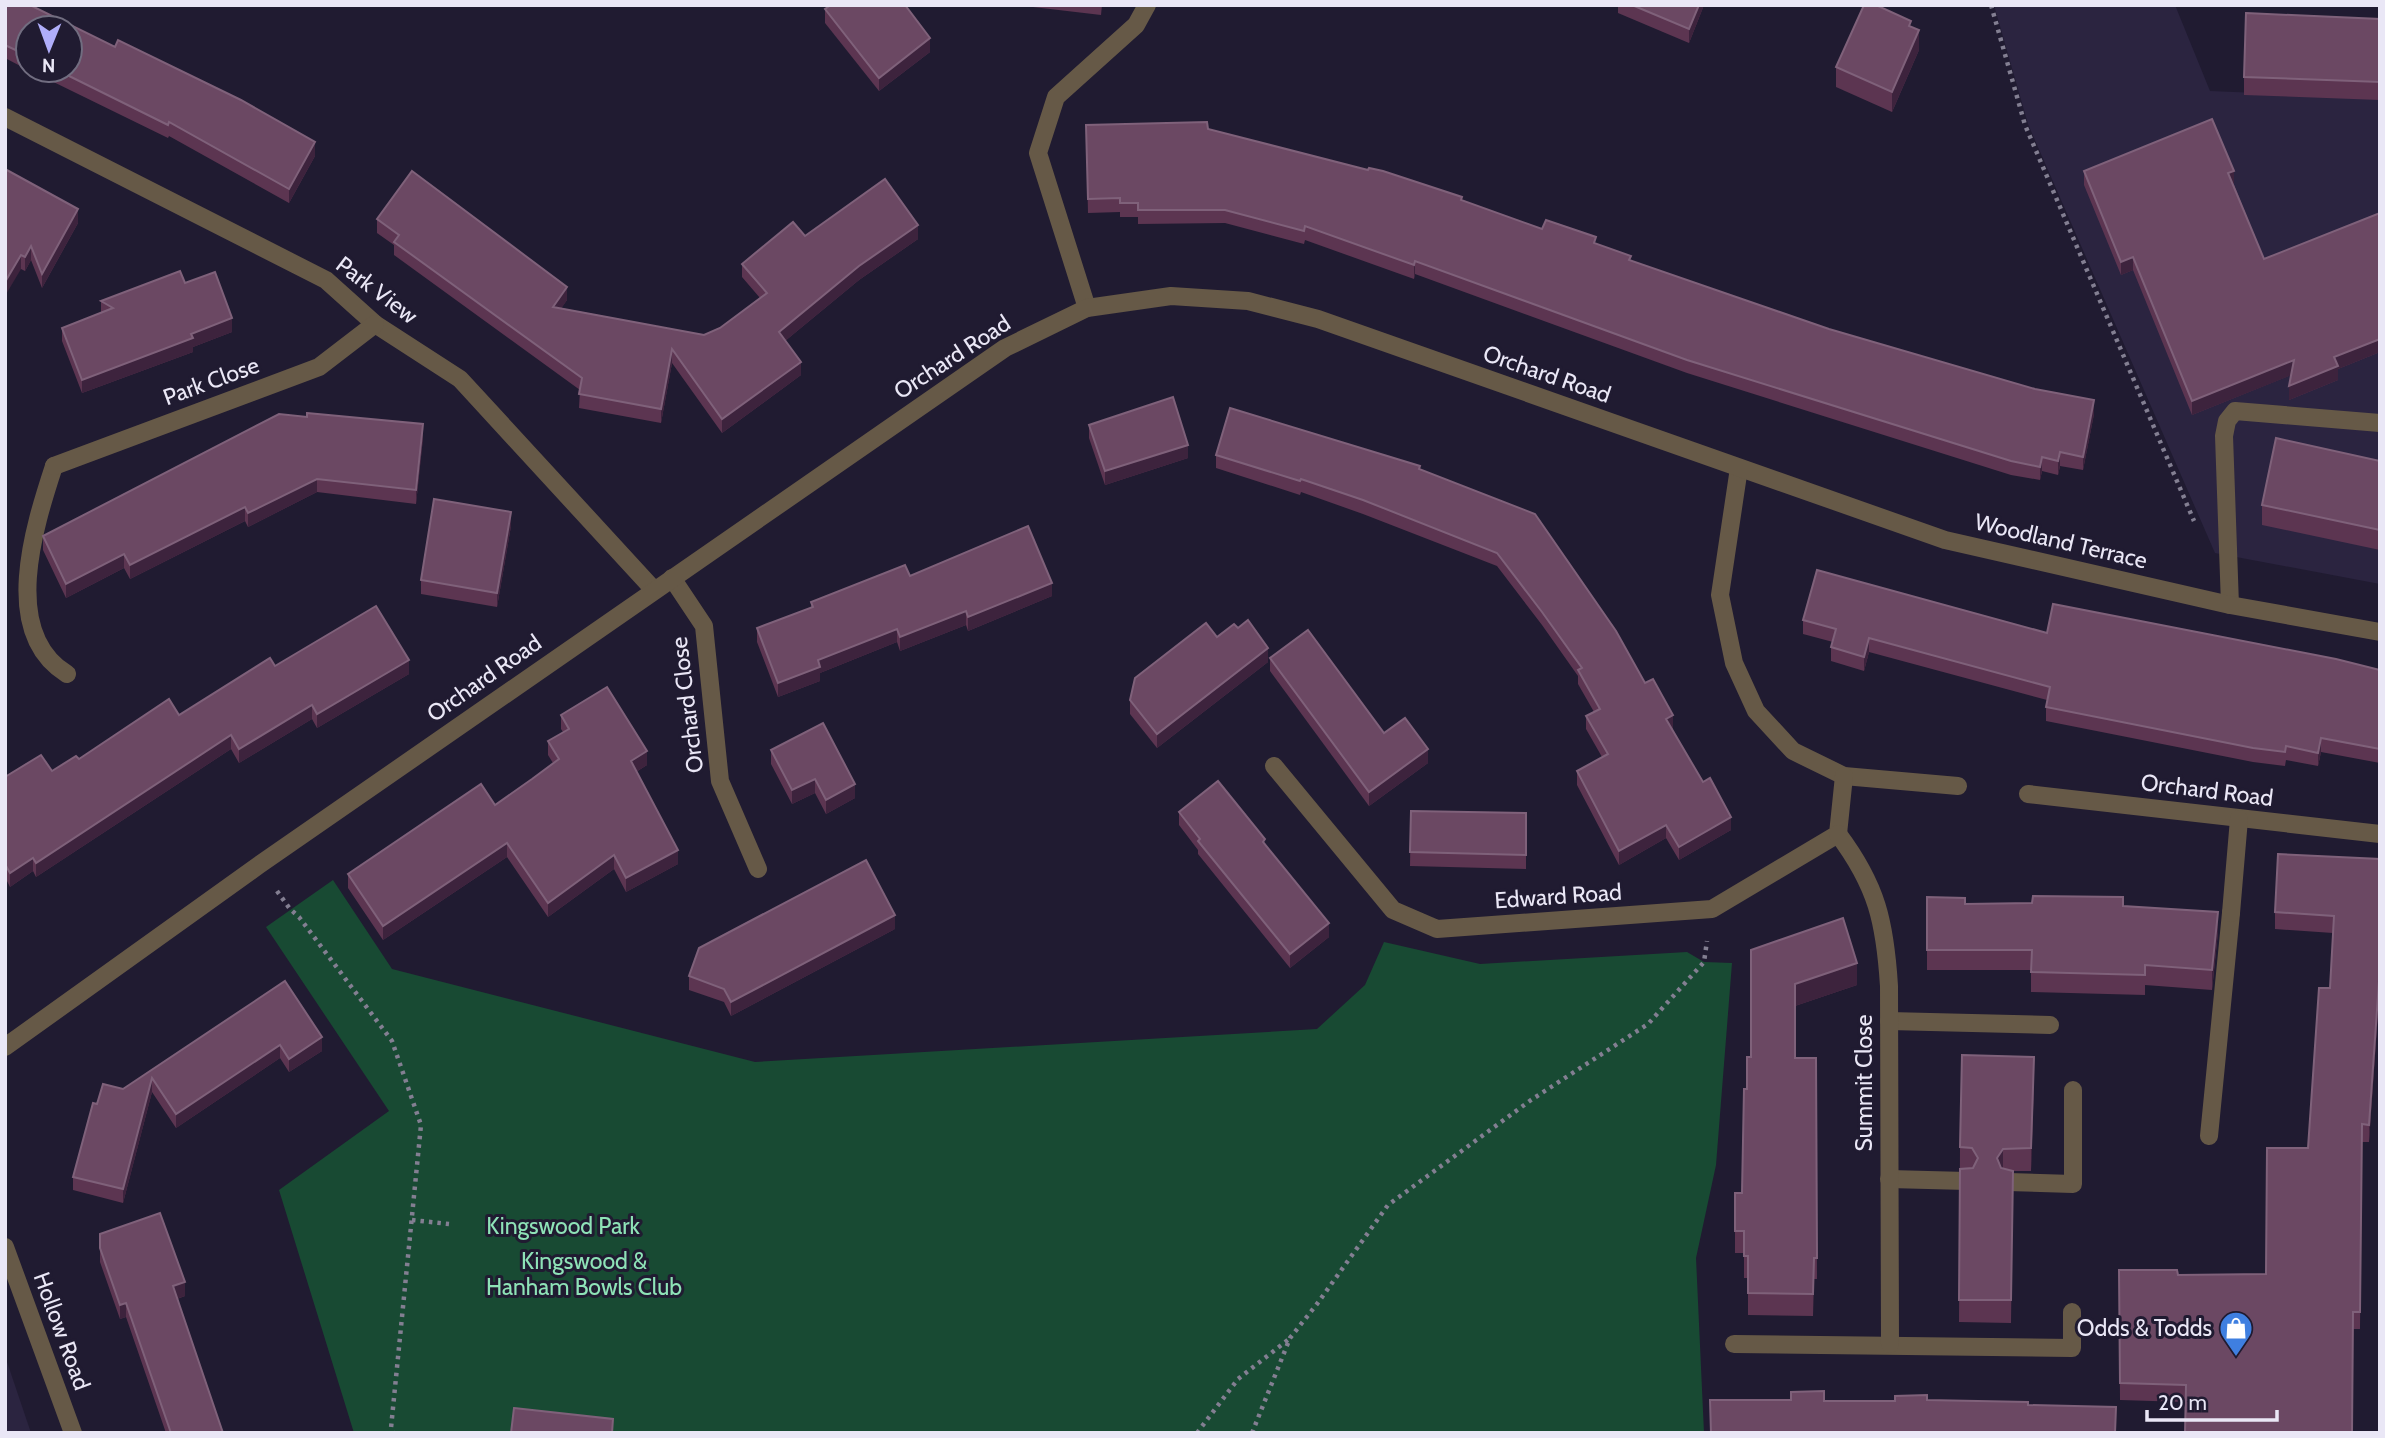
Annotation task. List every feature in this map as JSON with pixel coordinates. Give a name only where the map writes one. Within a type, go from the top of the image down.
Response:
[{"type":"street","points":[[1087,308],[1038,153],[1056,97],[1136,25],[1147,5]]},
{"type":"street","name":"Park View","points":[[5,117],[326,280],[375,324],[460,379],[653,590]]},
{"type":"street","name":"Orchard Road","points":[[5,1047],[259,865],[1005,348],[1087,308],[1171,296],[1248,301],[1318,319],[1739,468]]},
{"type":"street","name":"Park Close","points":[[67,674],[51,665],[39,650],[32,632],[25,592],[28,557],[54,466],[319,367],[375,324]]},
{"type":"street","points":[[2230,606],[2224,436],[2227,421],[2235,411],[2380,423]]},
{"type":"street","points":[[1739,468],[1720,595],[1734,663],[1756,711],[1793,751],[1844,776],[1958,786]]},
{"type":"street","name":"Woodland Terrace","points":[[1739,468],[1945,540],[2230,606],[2380,632]]},
{"type":"street","name":"Orchard Close","points":[[672,578],[704,626],[720,780],[758,869]]},
{"type":"street","name":"Edward Road","points":[[1274,766],[1393,910],[1437,929],[1712,909],[1839,834]]},
{"type":"street","points":[[1839,834],[1844,776]]},
{"type":"street","name":"Orchard Road","points":[[2028,794],[2380,834]]},
{"type":"street","points":[[2209,1136],[2239,819]]},
{"type":"street","name":"Summit Close","points":[[1839,834],[1859,862],[1873,891],[1882,922],[1889,986],[1890,1345]]},
{"type":"street","points":[[1889,1021],[2050,1025]]},
{"type":"street","points":[[2008,1182],[2073,1184],[2074,1090]]},
{"type":"street","points":[[1889,1179],[1967,1181]]},
{"type":"street","name":"Hollow Road","points":[[5,1247],[73,1433]]},
{"type":"street","points":[[1734,1344],[2072,1348],[2072,1312]]},
{"type":"path","points":[[1991,5],[2025,125],[2198,530]]},
{"type":"path","points":[[1197,1433],[1238,1379],[1290,1338],[1388,1205],[1531,1100],[1648,1024],[1704,962],[1712,909]]},
{"type":"path","points":[[299,917],[392,1041],[421,1125],[391,1428],[393,1433]]},
{"type":"path","points":[[412,1220],[449,1224]]},
{"type":"path","points":[[1252,1433],[1290,1338]]},
{"type":"shaded area","points":[[1994,5],[2175,5],[2210,91],[2380,98],[2380,584],[2215,553],[2028,124]]},
{"type":"shaded area","points":[[5,1356],[31,1433],[5,1433]]},
{"type":"green space","name":"Kingswood Park","points":[[333,880],[392,969],[755,1062],[1317,1029],[1365,985],[1384,942],[1480,964],[1687,952],[1704,962],[1732,963],[1716,1165],[1696,1258],[1704,1433],[354,1433],[279,1190],[389,1111],[266,927]]},
{"type":"building","points":[[5,5],[30,5],[48,14],[14,14],[14,49],[5,45]]},
{"type":"building","points":[[831,5],[905,5],[930,38],[879,78],[825,9]]},
{"type":"building","points":[[1632,5],[1699,5],[1689,29]]},
{"type":"building","points":[[1864,5],[1876,5],[1911,21],[1909,26],[1919,30],[1892,92],[1836,67]]},
{"type":"building","points":[[2246,13],[2380,19],[2380,82],[2244,77]]},
{"type":"building","points":[[84,32],[115,47],[118,40],[241,100],[315,142],[289,189],[169,122],[168,125],[84,83]]},
{"type":"building","points":[[2212,119],[2234,171],[2228,173],[2264,259],[2380,213],[2380,339],[2334,357],[2338,366],[2289,386],[2294,360],[2192,401],[2133,257],[2121,262],[2084,171]]},
{"type":"building","points":[[1207,122],[1208,129],[1368,170],[1383,171],[1462,197],[1461,200],[1542,229],[1546,220],[1596,237],[1594,243],[1631,256],[1629,260],[1829,329],[2035,389],[2094,400],[2083,457],[2060,452],[2058,461],[2042,457],[2040,467],[2011,461],[1687,360],[1415,261],[1414,265],[1305,226],[1304,231],[1225,210],[1138,210],[1138,203],[1120,203],[1120,198],[1088,199],[1086,125]]},
{"type":"building","points":[[5,169],[78,209],[42,274],[31,246],[25,257],[21,255],[5,282]]},
{"type":"building","points":[[412,171],[567,287],[553,307],[704,335],[720,328],[767,293],[742,264],[793,222],[805,236],[885,179],[918,225],[859,266],[779,332],[801,362],[722,419],[672,349],[661,409],[579,394],[582,378],[394,242],[399,235],[377,219]]},
{"type":"building","points":[[180,271],[185,283],[215,272],[232,318],[191,334],[193,338],[82,380],[62,328],[113,308],[101,301]]},
{"type":"building","points":[[1173,397],[1188,445],[1105,471],[1089,425]]},
{"type":"building","points":[[1230,408],[1420,466],[1419,469],[1535,514],[1616,631],[1645,683],[1653,679],[1673,715],[1666,719],[1703,782],[1710,778],[1731,817],[1679,847],[1666,825],[1619,851],[1577,771],[1608,754],[1586,716],[1600,709],[1578,670],[1582,668],[1497,553],[1363,500],[1216,455]]},
{"type":"building","points":[[307,413],[423,424],[416,490],[317,479],[248,513],[245,507],[130,565],[124,554],[66,584],[43,536],[279,414],[307,417]]},
{"type":"building","points":[[2276,438],[2380,461],[2380,530],[2262,505]]},
{"type":"building","points":[[434,499],[511,512],[497,593],[421,580]]},
{"type":"building","points":[[1028,526],[1052,583],[968,617],[966,611],[900,637],[897,629],[818,660],[820,667],[778,683],[757,628],[813,607],[811,602],[905,565],[910,576]]},
{"type":"building","points":[[1817,570],[2047,633],[2053,604],[2380,670],[2380,749],[2321,738],[2318,753],[2286,746],[2285,752],[2253,748],[2046,707],[2050,687],[1869,638],[1864,657],[1831,647],[1836,629],[1803,620]]},
{"type":"building","points":[[376,606],[409,660],[317,714],[312,705],[239,749],[231,735],[36,863],[33,858],[10,873],[5,864],[5,777],[41,755],[52,771],[76,756],[79,759],[169,699],[179,715],[270,658],[275,666]]},
{"type":"building","points":[[1248,620],[1268,648],[1157,734],[1130,700],[1135,678],[1206,623],[1217,637],[1234,624],[1238,628]]},
{"type":"building","points":[[1308,630],[1384,733],[1405,718],[1428,749],[1369,792],[1270,658]]},
{"type":"building","points":[[607,687],[647,751],[631,761],[678,850],[626,878],[614,855],[548,903],[507,843],[383,926],[348,874],[481,784],[495,805],[532,779],[559,759],[548,741],[569,729],[561,715]]},
{"type":"building","points":[[823,723],[855,784],[826,800],[815,779],[792,790],[771,750]]},
{"type":"building","points":[[1218,781],[1265,839],[1263,842],[1329,923],[1290,954],[1198,841],[1200,839],[1179,812]]},
{"type":"building","points":[[1411,811],[1526,813],[1526,855],[1410,852]]},
{"type":"building","points":[[2278,854],[2380,859],[2380,967],[2369,1125],[2362,1124],[2360,1312],[2353,1312],[2352,1433],[2185,1433],[2186,1385],[2120,1383],[2119,1270],[2177,1270],[2178,1275],[2266,1274],[2267,1148],[2308,1148],[2319,988],[2330,988],[2334,916],[2275,912]]},
{"type":"building","points":[[866,860],[895,915],[731,1002],[724,989],[689,976],[699,948]]},
{"type":"building","points":[[2033,896],[2123,897],[2123,906],[2218,912],[2212,970],[2145,965],[2145,975],[2031,972],[2032,950],[1927,950],[1927,897],[1965,898],[1965,904],[2032,903]]},
{"type":"building","points":[[1843,918],[1857,963],[1795,984],[1795,1058],[1816,1058],[1817,1258],[1814,1258],[1813,1294],[1748,1293],[1748,1256],[1744,1256],[1744,1231],[1735,1231],[1735,1193],[1742,1193],[1744,1089],[1747,1089],[1747,1057],[1751,1057],[1751,950]]},
{"type":"building","points":[[285,981],[322,1037],[289,1059],[280,1045],[176,1114],[152,1078],[123,1189],[73,1177],[93,1103],[97,1104],[103,1084],[123,1089]]},
{"type":"building","points":[[1962,1055],[2034,1057],[2031,1148],[2003,1149],[1997,1158],[2001,1168],[2013,1171],[2011,1300],[1959,1300],[1960,1169],[1973,1168],[1978,1158],[1972,1148],[1960,1147]]},
{"type":"building","points":[[160,1213],[185,1282],[173,1286],[223,1433],[171,1433],[126,1303],[120,1305],[100,1248],[100,1234]]},
{"type":"building","points":[[1824,1391],[1824,1401],[1895,1401],[1895,1396],[1927,1395],[1927,1400],[2116,1407],[2115,1433],[1711,1433],[1710,1400],[1791,1400],[1791,1392]]},
{"type":"building","points":[[514,1408],[613,1419],[612,1433],[511,1433]]},
{"type":"place","name":"Odds & Todds","points":[[2236,1358]]},
{"type":"park label","name":"Kingswood & Hanham Bowls Club","points":[[584,1274]]}]
